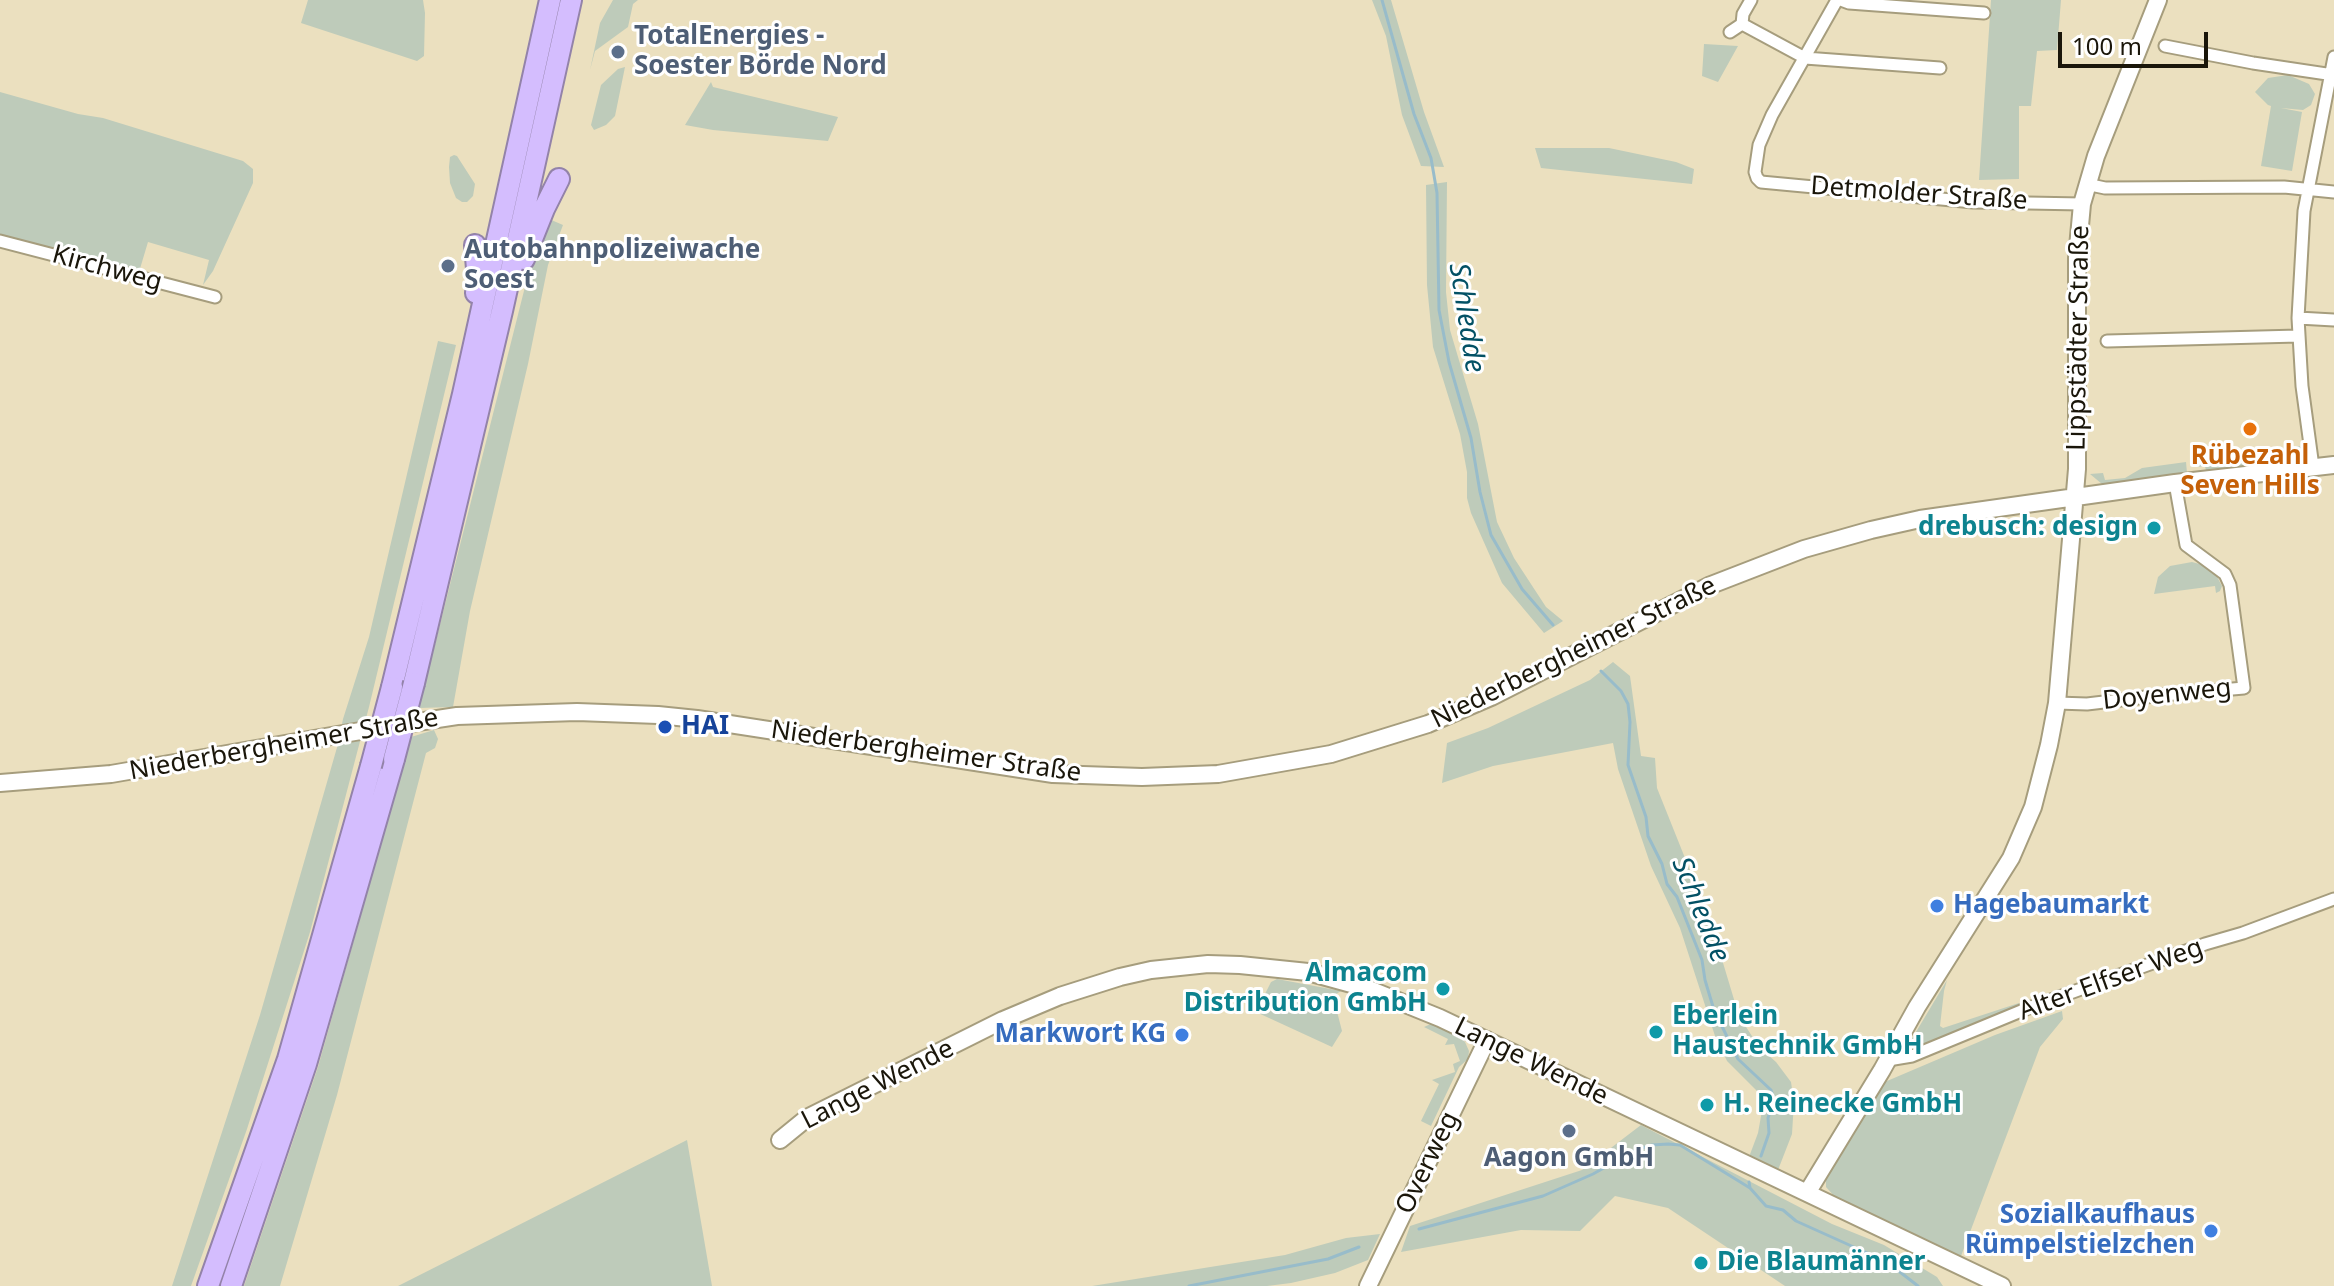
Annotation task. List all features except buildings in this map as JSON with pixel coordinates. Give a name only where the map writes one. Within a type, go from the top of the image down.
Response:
[{"type":"highway","points":[[231,1286],[306,1064],[414,683],[550,0]]},
{"type":"highway","points":[[208,1286],[288,1059],[371,766],[475,368],[487,307],[571,0]]},
{"type":"highway","points":[[487,307],[559,179]]},
{"type":"highway","points":[[475,245],[478,281],[487,307]]},
{"type":"main road","name":"Lippstädter Straße","points":[[1807,1193],[1936,976],[2011,858],[2033,807],[2057,703],[2077,469],[2077,258],[2082,204],[2086,184],[2158,0]]},
{"type":"main road","name":"Niederbergheimer Straße","points":[[0,783],[111,774],[457,716],[577,712],[697,719],[1053,774],[1142,777],[1218,774],[1331,754],[1428,724],[1491,697],[1711,585],[1804,549],[1871,530],[1920,519],[2175,483],[2334,465]]},
{"type":"main road","name":"Lange Wende","points":[[780,1140],[807,1118],[1003,1020],[1060,996],[1151,970],[1208,964],[1308,972],[1391,997],[1487,1040],[2002,1286]]},
{"type":"main road","name":"Overweg","points":[[1368,1286],[1487,1040]]},
{"type":"street","points":[[1742,24],[1743,14],[1751,0]]},
{"type":"street","points":[[1805,58],[1839,0],[1984,13]]},
{"type":"street","points":[[1730,32],[1742,24]]},
{"type":"street","points":[[1742,24],[1805,58],[1940,68]]},
{"type":"street","points":[[2165,46],[2332,75]]},
{"type":"street","points":[[2313,467],[2298,318],[2304,211],[2334,57]]},
{"type":"street","name":"Detmolder Straße","points":[[1805,58],[1772,115],[1759,145],[1755,172],[1765,184],[1973,202],[2082,204]]},
{"type":"street","points":[[2086,184],[2105,188],[2284,187],[2334,192]]},
{"type":"street","name":"Kirchweg","points":[[0,241],[215,297]]},
{"type":"street","points":[[2298,318],[2334,320]]},
{"type":"street","points":[[2107,341],[2298,336]]},
{"type":"street","name":"Doyenweg","points":[[2057,703],[2087,704],[2244,688],[2230,585],[2225,574],[2186,545],[2175,483]]},
{"type":"street","name":"Alter Elfser Weg","points":[[1888,1060],[1912,1056],[2026,1009],[2334,899]]},
{"type":"green space","points":[[308,0],[423,0],[424,56],[417,61],[301,23]]},
{"type":"green space","points":[[613,0],[638,0],[633,4],[628,27],[595,51],[590,70],[600,23]]},
{"type":"green space","points":[[1372,0],[1391,0],[1424,112],[1444,167],[1421,166],[1402,115],[1386,36]]},
{"type":"green space","points":[[1991,0],[2061,0],[2057,50],[2037,51],[2031,106],[2019,106],[2019,179],[1979,180]]},
{"type":"green space","points":[[1704,44],[1738,46],[1718,82],[1702,76]]},
{"type":"green space","points":[[625,67],[615,116],[606,125],[594,130],[591,125],[601,85],[618,69]]},
{"type":"green space","points":[[2288,75],[2309,84],[2315,94],[2311,105],[2303,110],[2281,108],[2302,112],[2292,171],[2261,166],[2271,106],[2255,92],[2268,78]]},
{"type":"green space","points":[[711,82],[713,87],[838,117],[828,141],[685,125]]},
{"type":"green space","points":[[0,92],[103,118],[243,161],[253,169],[253,183],[213,271],[203,285],[209,260],[148,242],[139,272],[0,236]]},
{"type":"green space","points":[[1535,148],[1609,148],[1676,162],[1694,169],[1692,184],[1541,168]]},
{"type":"green space","points":[[454,155],[475,184],[473,196],[467,202],[456,198],[450,183],[450,157]]},
{"type":"green space","points":[[1447,182],[1446,292],[1450,330],[1478,424],[1497,522],[1514,558],[1546,607],[1563,621],[1544,633],[1502,583],[1471,513],[1460,434],[1433,347],[1427,285],[1426,185]]},
{"type":"green space","points":[[549,219],[563,225],[548,265],[470,611],[453,707],[419,708],[532,259]]},
{"type":"green space","points":[[438,341],[456,345],[369,707],[310,932],[247,1129],[191,1286],[172,1286],[260,1015],[369,637]]},
{"type":"green space","points":[[2299,446],[2305,450],[2304,454],[2293,460],[2206,471],[2205,466],[2196,467],[2195,461]]},
{"type":"green space","points":[[2186,462],[2187,473],[2102,484],[2090,474],[2103,473],[2105,480],[2125,478],[2142,468]]},
{"type":"green space","points":[[2192,562],[2207,566],[2215,573],[2222,586],[2220,591],[2216,593],[2215,586],[2154,594],[2158,577],[2170,566]]},
{"type":"green space","points":[[1613,662],[1630,676],[1641,756],[1655,758],[1657,788],[1711,923],[1739,1016],[1759,1047],[1776,1062],[1791,1082],[1794,1102],[1792,1134],[1778,1170],[1749,1157],[1758,1133],[1763,1105],[1759,1093],[1727,1061],[1715,1036],[1680,928],[1651,866],[1618,769],[1613,743],[1493,766],[1442,783],[1447,743],[1488,728],[1590,680]]},
{"type":"green space","points":[[434,730],[438,739],[435,748],[426,753],[337,1095],[280,1286],[244,1286],[318,1067],[411,737]]},
{"type":"green space","points":[[1277,979],[1341,991],[1333,996],[1342,1031],[1332,1047],[1256,1012],[1271,982]]},
{"type":"green space","points":[[1947,980],[1940,1026],[1943,1028],[2019,1003],[2019,1007],[1916,1050],[1908,1050],[1910,1042]]},
{"type":"green space","points":[[2062,1011],[2063,1019],[2040,1047],[1961,1256],[1835,1197],[1826,1187],[1826,1175],[1880,1084],[1995,1035]]},
{"type":"green space","points":[[1433,1023],[1459,1036],[1469,1051],[1468,1059],[1459,1067],[1431,1126],[1421,1121],[1439,1084],[1432,1080],[1455,1072],[1453,1064],[1460,1061],[1454,1044],[1445,1045],[1448,1039],[1424,1027]]},
{"type":"green space","points":[[1641,1125],[1832,1224],[1884,1245],[1937,1277],[1943,1286],[1785,1286],[1668,1208],[1615,1196],[1580,1231],[1521,1230],[1401,1252],[1410,1226],[1582,1170]]},
{"type":"green space","points":[[687,1140],[712,1286],[398,1286]]},
{"type":"green space","points":[[1380,1234],[1368,1260],[1335,1273],[1291,1283],[1267,1286],[1092,1286],[1285,1255],[1346,1238]]},
{"type":"waterway","name":"Schledde","points":[[1382,0],[1414,114],[1431,158],[1437,193],[1439,310],[1491,535],[1522,589],[1553,625]]},
{"type":"waterway","name":"Schledde","points":[[1601,671],[1621,691],[1628,704],[1628,765],[1646,817],[1648,836],[1702,960],[1714,1010],[1738,1059],[1771,1090],[1774,1099],[1768,1118],[1769,1133],[1761,1156]]},
{"type":"waterway","points":[[1419,1229],[1543,1196],[1652,1145],[1680,1145],[1750,1188]]},
{"type":"waterway","name":"Schledde","points":[[1749,1182],[1750,1188],[1766,1206],[1783,1210],[1796,1221],[1887,1262],[1918,1286]]},
{"type":"waterway","points":[[1189,1286],[1328,1259],[1359,1247]]},
{"type":"place","name":"TotalEnergies - Soester Börde Nord","points":[[618,52]]},
{"type":"place","name":"Autobahnpolizeiwache Soest","points":[[448,266]]},
{"type":"place","name":"Rübezahl Seven Hills","points":[[2250,429]]},
{"type":"place","name":"drebusch: design","points":[[2154,528]]},
{"type":"place","name":"HAI","points":[[665,727]]},
{"type":"place","name":"Hagebaumarkt","points":[[1937,906]]},
{"type":"place","name":"Almacom Distribution GmbH","points":[[1443,989]]},
{"type":"place","name":"Eberlein Haustechnik GmbH","points":[[1656,1032]]},
{"type":"place","name":"Markwort KG","points":[[1182,1035]]},
{"type":"place","name":"H. Reinecke GmbH","points":[[1707,1105]]},
{"type":"place","name":"Aagon GmbH","points":[[1569,1131]]},
{"type":"place","name":"Sozialkaufhaus Rümpelstielzchen","points":[[2211,1231]]},
{"type":"place","name":"Die Blaumänner","points":[[1701,1263]]}]
